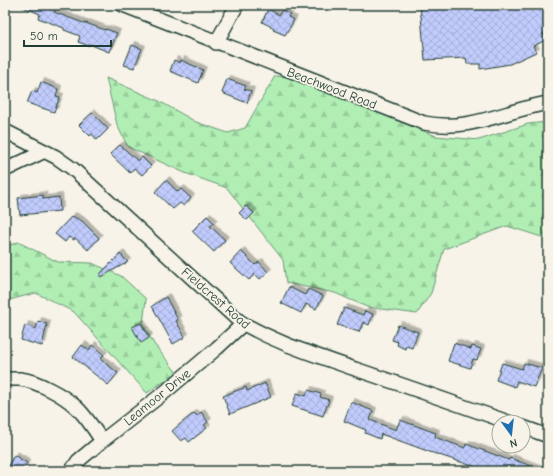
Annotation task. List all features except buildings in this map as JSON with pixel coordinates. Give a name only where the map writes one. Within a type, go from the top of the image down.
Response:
[{"type":"street","name":"Beachwood Road","points":[[123,5],[216,43],[424,123],[439,126],[455,126],[548,103]]},
{"type":"street","points":[[216,43],[237,5]]},
{"type":"street","name":"Fieldcrest Road","points":[[5,131],[73,168],[243,324],[254,331],[491,416]]},
{"type":"street","points":[[5,170],[44,151]]},
{"type":"street","name":"Leamoor Drive","points":[[71,471],[78,461],[165,392],[243,324]]},
{"type":"street","points":[[5,380],[22,380],[41,386],[58,394],[75,406],[89,422],[102,441]]},
{"type":"street","points":[[531,430],[548,436]]},
{"type":"green space","points":[[275,76],[289,77],[436,136],[479,140],[528,124],[548,122],[548,239],[507,226],[444,249],[431,293],[417,314],[367,307],[335,293],[286,283],[283,260],[227,188],[185,173],[128,147],[117,125],[106,78],[159,101],[196,122],[228,133],[245,128]]},
{"type":"green space","points":[[18,242],[58,262],[92,263],[121,276],[146,299],[143,324],[154,344],[177,373],[147,393],[74,312],[36,293],[5,301],[5,247]]}]
